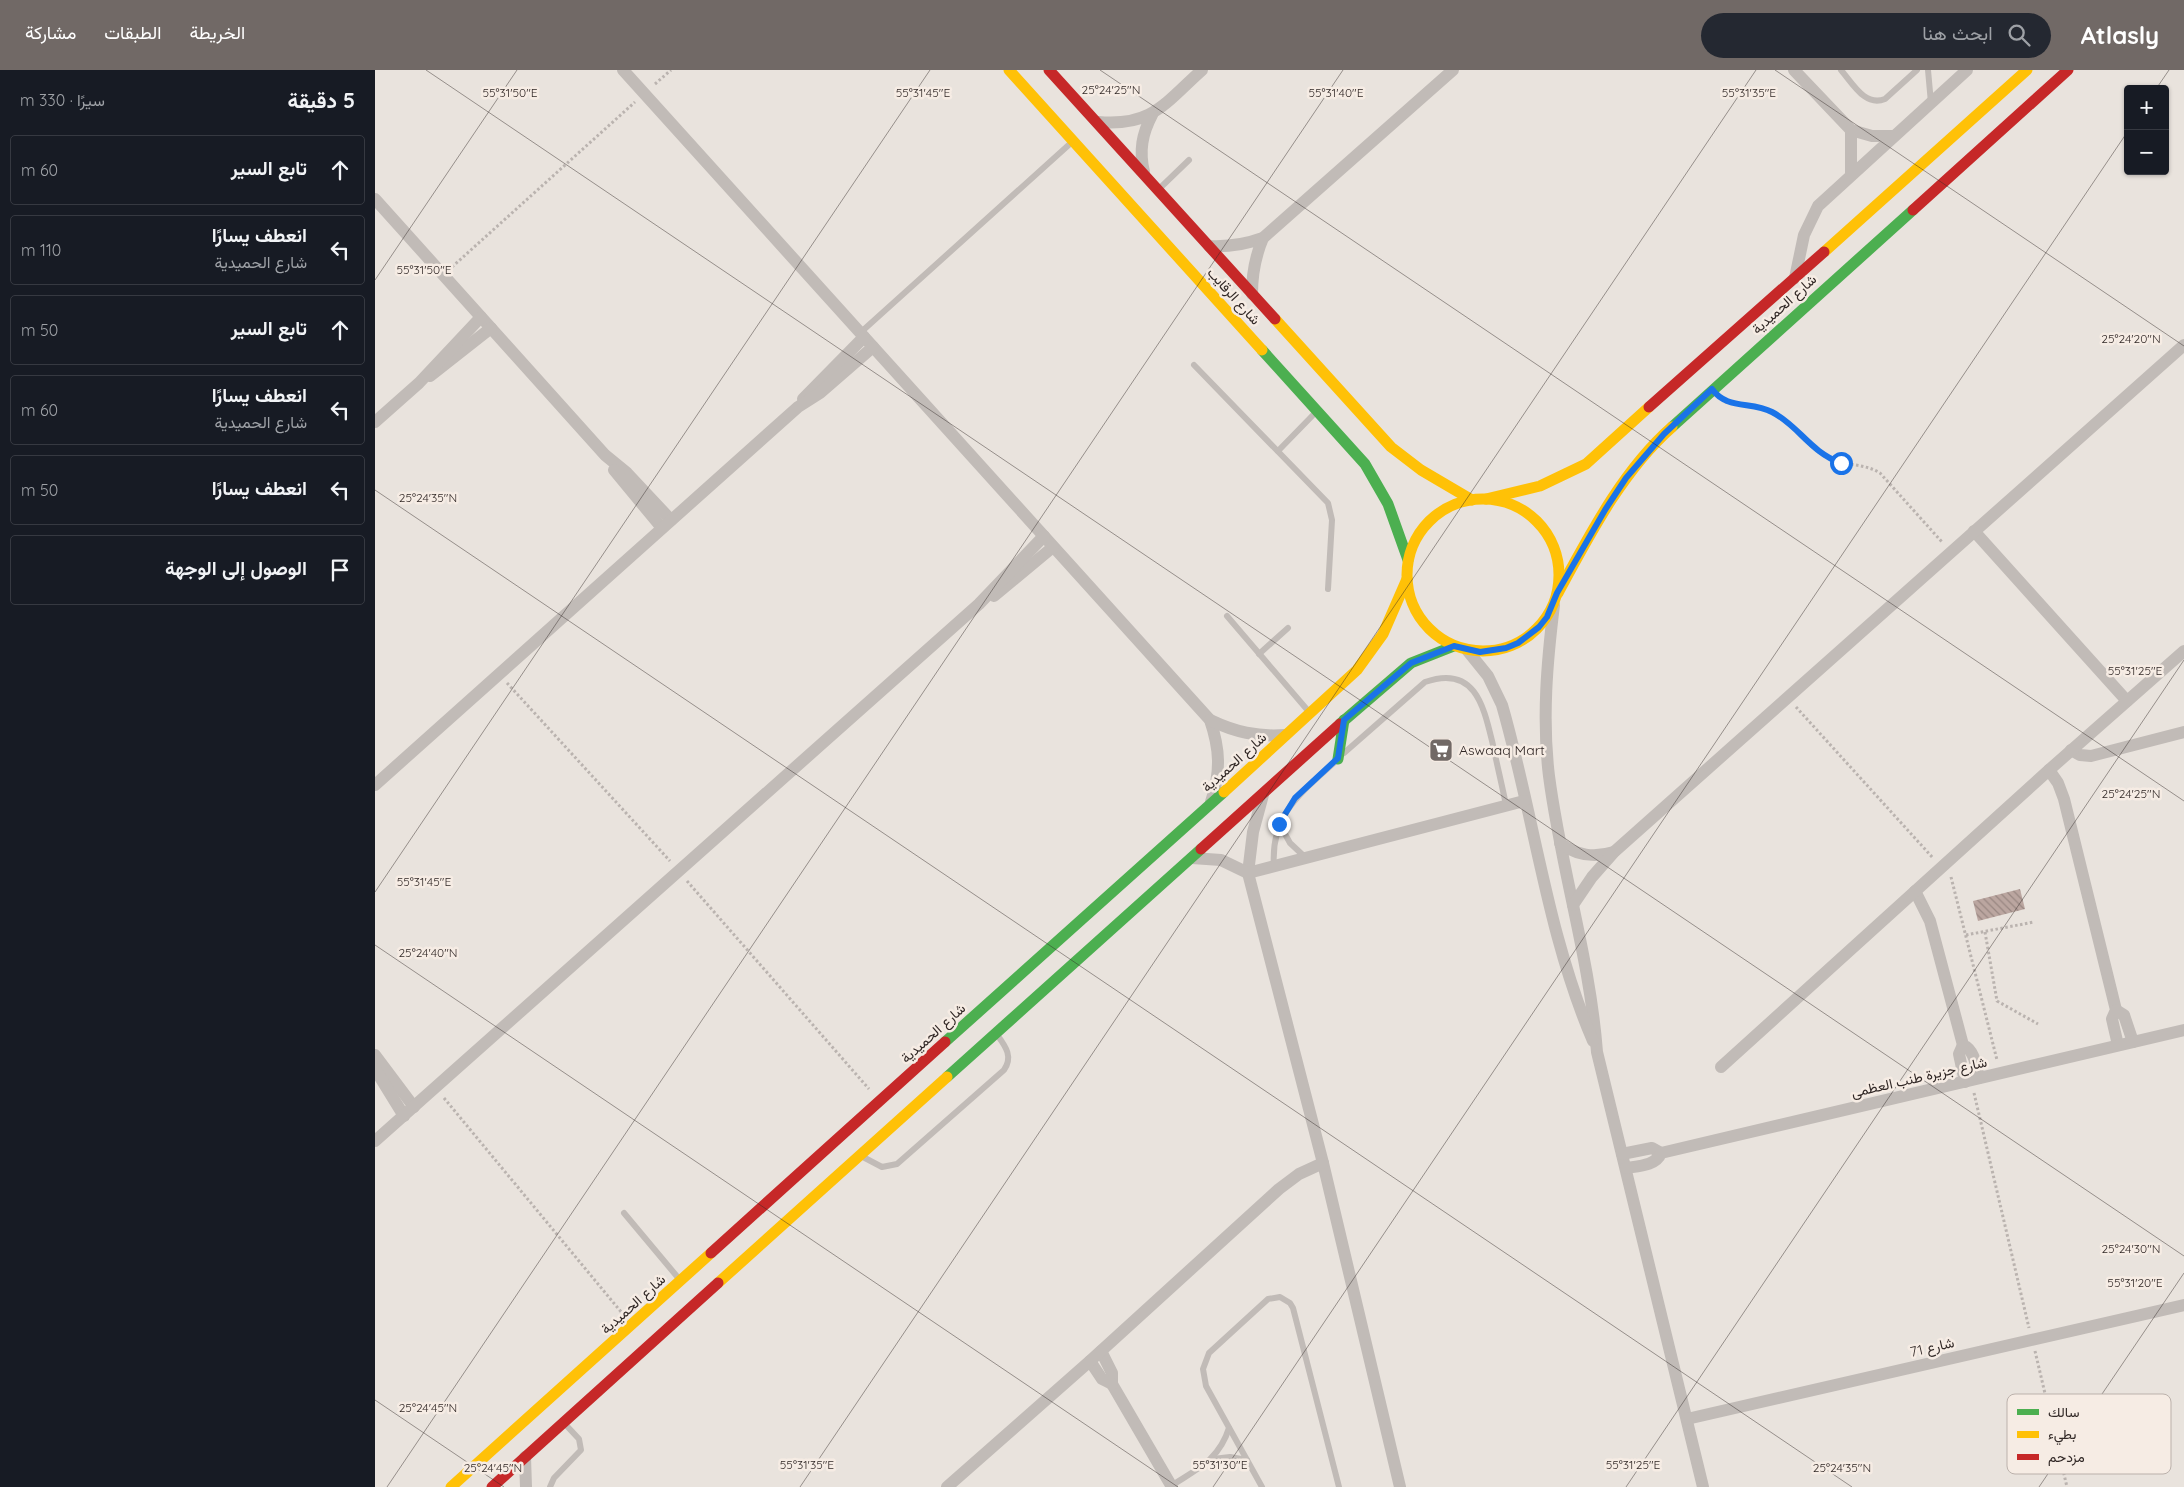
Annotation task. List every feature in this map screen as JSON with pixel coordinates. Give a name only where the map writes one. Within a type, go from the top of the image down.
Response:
[{"type":"street","points":[[623,70],[1210,720],[1217,740],[1219,762],[1217,783],[1211,803]]},
{"type":"street","name":"شارع الرقايب","points":[[1009,70],[1317,411],[1373,476],[1389,504],[1408,560]]},
{"type":"street","name":"شارع الرقايب","points":[[1049,70],[1391,447],[1421,470],[1472,500]]},
{"type":"street","points":[[1098,122],[1125,123],[1151,115],[1202,70]]},
{"type":"street","points":[[1209,246],[1227,247],[1246,244],[1263,238],[1453,70]]},
{"type":"street","points":[[1794,70],[1851,130],[1872,136],[1893,136]]},
{"type":"street","points":[[1795,279],[1804,235],[1818,206],[1967,70]]},
{"type":"street","name":"شارع الحميدية","points":[[1486,499],[1540,486],[1564,477],[1586,464],[2027,70]]},
{"type":"street","name":"شارع الحميدية","points":[[1556,599],[1605,510],[1626,478],[1664,434],[2068,70]]},
{"type":"street","points":[[1144,174],[1141,144],[1151,115]]},
{"type":"street","points":[[1851,130],[1851,175]]},
{"type":"street","points":[[375,199],[605,455],[627,473],[666,524]]},
{"type":"street","points":[[1252,294],[1253,265],[1263,238]]},
{"type":"street","points":[[375,422],[419,383],[481,317]]},
{"type":"street","points":[[419,383],[437,372],[491,328]]},
{"type":"street","points":[[375,785],[797,407],[812,388],[862,335]]},
{"type":"street","points":[[1573,905],[1592,877],[1614,852],[2184,345]]},
{"type":"street","points":[[797,407],[820,393],[873,348]]},
{"type":"street","points":[[1556,599],[1539,627],[1518,643],[1493,651],[1467,650],[1454,646],[1438,636],[1425,624],[1412,603],[1407,579],[1408,560],[1412,547],[1426,524],[1447,508],[1472,500],[1486,499],[1512,505],[1535,519],[1544,529],[1554,547],[1559,567],[1556,599],[1545,716],[1549,776],[1560,843],[1593,1010],[1597,1052]]},
{"type":"street","points":[[1974,531],[2127,701]]},
{"type":"street","points":[[375,1141],[979,604],[1044,536]]},
{"type":"street","points":[[979,604],[1002,590],[1053,547]]},
{"type":"street","name":"شارع الحميدية","points":[[451,1487],[1359,670],[1375,651],[1387,630],[1407,579]]},
{"type":"street","points":[[492,1487],[1401,669],[1422,658],[1454,646]]},
{"type":"street","points":[[1467,650],[1488,676],[1502,705],[1569,977],[1597,1052],[1703,1487]]},
{"type":"street","points":[[1721,1067],[2071,750],[2184,651]]},
{"type":"street","points":[[1210,720],[1246,735],[1285,736]]},
{"type":"street","points":[[1338,758],[1344,720]]},
{"type":"street","points":[[2071,750],[2080,755],[2091,756],[2184,732]]},
{"type":"street","points":[[2049,770],[2058,783],[2064,799],[2116,1010],[2112,1019],[2119,1045]]},
{"type":"street","points":[[1264,793],[1253,832],[1248,873],[1323,1163],[1401,1487]]},
{"type":"street","points":[[1191,858],[1221,860],[1248,873],[1524,800]]},
{"type":"street","points":[[1560,843],[1580,854],[1603,855],[1614,852]]},
{"type":"street","points":[[1915,891],[1930,921],[1963,1045],[1969,1048],[1972,1053],[1971,1080]]},
{"type":"street","points":[[2116,1010],[2124,1015],[2133,1042]]},
{"type":"street","name":"شارع جزيرة طنب العظمى","points":[[1625,1168],[1655,1161],[1661,1153],[2184,1030]]},
{"type":"street","points":[[375,1055],[409,1111]]},
{"type":"street","points":[[375,1069],[409,1111]]},
{"type":"street","name":"شارع جزيرة طنب العظمى","points":[[1622,1154],[1652,1148],[1661,1153]]},
{"type":"street","points":[[947,1487],[1090,1361],[1279,1189],[1299,1174],[1323,1163]]},
{"type":"street","name":"شارع 71","points":[[1687,1419],[2184,1305]]},
{"type":"street","points":[[1101,1351],[1112,1372],[1112,1384],[1171,1486]]},
{"type":"street","points":[[1090,1361],[1102,1379],[1112,1384]]},
{"type":"street","points":[[525,1457],[526,1487]]},
{"type":"lane","points":[[1841,70],[1866,99],[1879,101],[1885,99],[1917,70]]},
{"type":"lane","points":[[1928,70],[1931,103]]},
{"type":"lane","points":[[862,335],[1073,141]]},
{"type":"lane","points":[[1158,190],[1189,160]]},
{"type":"lane","points":[[1193,365],[1328,503],[1331,511],[1328,589]]},
{"type":"lane","points":[[1278,451],[1317,411]]},
{"type":"lane","points":[[1227,616],[1311,714]]},
{"type":"lane","points":[[1259,654],[1289,628]]},
{"type":"lane","points":[[1273,867],[1274,838],[1279,824],[1295,798],[1418,686],[1434,678],[1452,678],[1468,685],[1480,698],[1484,707],[1506,805]]},
{"type":"lane","points":[[1279,824],[1290,843],[1307,858]]},
{"type":"lane","points":[[860,1155],[882,1167],[897,1164],[1004,1070],[1007,1065],[1008,1054],[996,1033]]},
{"type":"lane","points":[[623,1214],[681,1281]]},
{"type":"lane","points":[[1262,1487],[1203,1378],[1205,1360],[1215,1346],[1268,1299],[1279,1297],[1285,1299],[1293,1308],[1339,1487]]},
{"type":"lane","points":[[550,1487],[554,1478],[581,1450],[579,1439],[563,1422]]},
{"type":"lane","points":[[1171,1486],[1213,1459],[1223,1445],[1229,1428]]},
{"type":"lane","points":[[1213,1459],[1230,1457],[1247,1460]]},
{"type":"path","points":[[443,275],[671,70]]},
{"type":"path","points":[[1712,389],[1717,396],[1727,402],[1758,406],[1773,412],[1813,448],[1830,459],[1866,466],[1880,473],[1951,552]]},
{"type":"path","points":[[498,674],[679,871],[880,1101]]},
{"type":"path","points":[[1787,697],[1945,865],[1966,935],[2000,1073]]},
{"type":"path","points":[[1966,935],[2034,922]]},
{"type":"path","points":[[1985,932],[1997,1001],[2038,1024]]},
{"type":"path","points":[[1971,1080],[2045,1394]]},
{"type":"path","points":[[436,1088],[632,1325]]},
{"type":"path","points":[[2064,1474],[2067,1487]]},
{"type":"building","points":[[2020,889],[2025,909],[1978,921],[1973,901]]},
{"type":"traffic: fast","points":[[1672,427],[1913,210]]},
{"type":"traffic: fast","points":[[1262,350],[1365,464],[1388,504],[1408,560]]},
{"type":"traffic: fast","points":[[1340,724],[1411,663],[1454,646]]},
{"type":"traffic: fast","points":[[1338,759],[1344,720]]},
{"type":"traffic: fast","points":[[945,1042],[1224,792]]},
{"type":"traffic: fast","points":[[947,1077],[1201,849]]},
{"type":"traffic: slow","points":[[1009,70],[1262,350]]},
{"type":"traffic: slow","points":[[1824,252],[2027,70]]},
{"type":"traffic: slow","points":[[1275,319],[1391,447],[1421,470],[1472,500]]},
{"type":"traffic: slow","points":[[1486,499],[1540,486],[1586,464],[1649,407]]},
{"type":"traffic: slow","points":[[1558,593],[1595,527],[1622,484],[1637,463],[1672,427]]},
{"type":"traffic: slow","points":[[1483,499],[1498,500],[1512,505],[1537,521],[1553,546],[1558,560],[1559,575],[1558,590],[1553,604],[1537,629],[1512,645],[1498,650],[1483,651],[1468,650],[1454,645],[1429,629],[1413,604],[1408,590],[1407,575],[1408,560],[1413,546],[1429,521],[1454,505],[1468,500],[1483,499]]},
{"type":"traffic: slow","points":[[1224,792],[1357,670],[1383,634],[1407,579]]},
{"type":"traffic: slow","points":[[718,1283],[947,1077]]},
{"type":"traffic: slow","points":[[451,1487],[711,1253]]},
{"type":"traffic: jam","points":[[1049,70],[1275,319]]},
{"type":"traffic: jam","points":[[1913,210],[2068,70]]},
{"type":"traffic: jam","points":[[1649,407],[1824,252]]},
{"type":"traffic: jam","points":[[1201,849],[1340,724]]},
{"type":"traffic: jam","points":[[711,1253],[945,1042]]},
{"type":"traffic: jam","points":[[492,1487],[718,1283]]},
{"type":"place","name":"Aswaaq Mart","points":[[1441,750]]},
{"type":"route","points":[[1279,824],[1295,798],[1338,758],[1344,720],[1401,669],[1422,658],[1454,646],[1480,652],[1506,648],[1530,636],[1539,627],[1554,605],[1557,593],[1605,510],[1626,478],[1664,434],[1712,389],[1717,396],[1727,402],[1758,406],[1773,412],[1821,454],[1841,463]]}]
